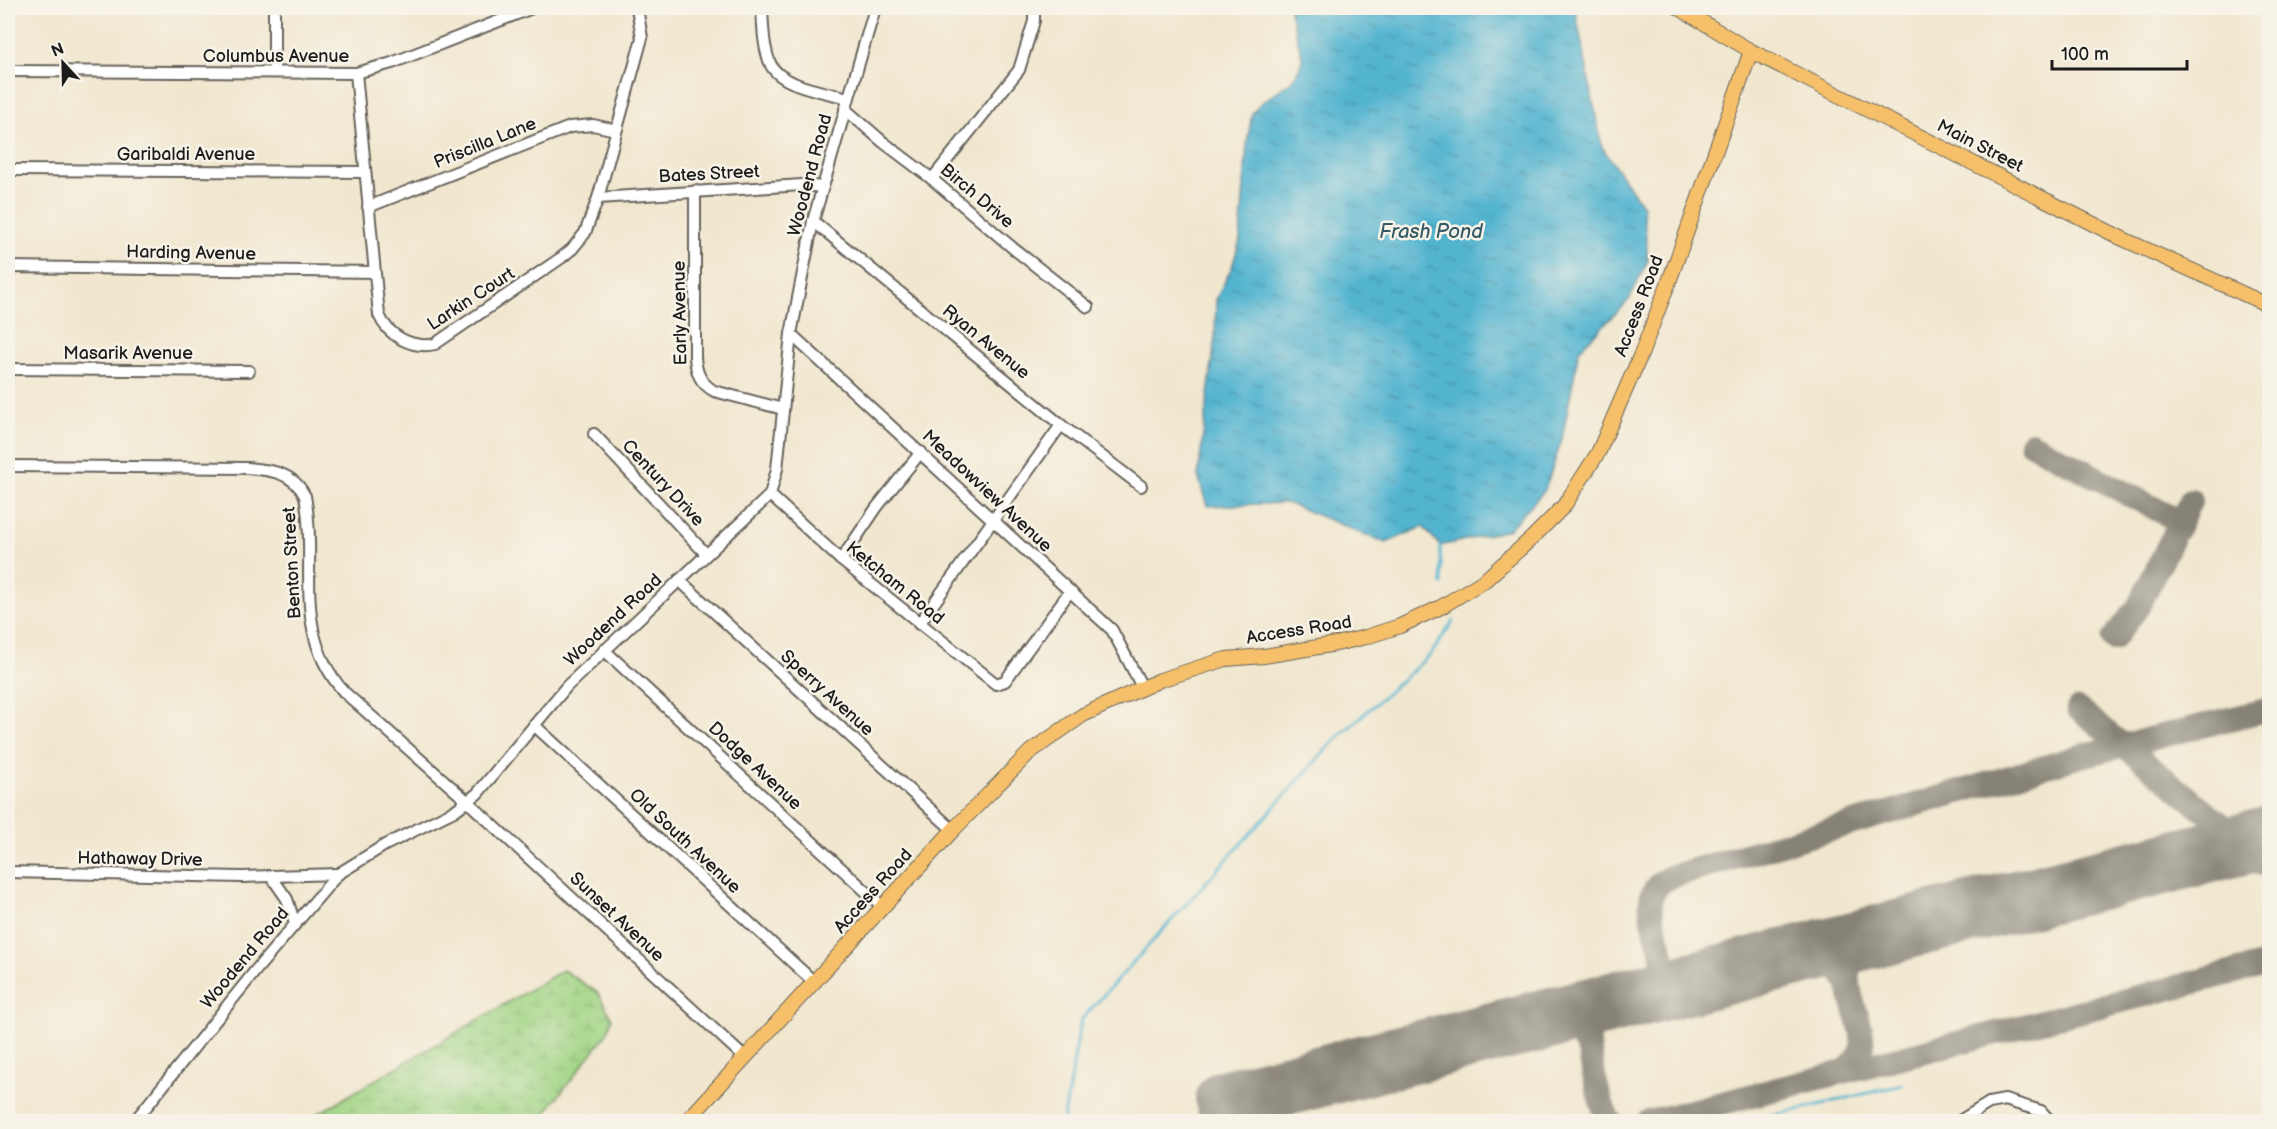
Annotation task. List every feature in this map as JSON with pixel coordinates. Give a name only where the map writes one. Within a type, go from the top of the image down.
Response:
[{"type":"main road","name":"Main Street","points":[[1679,8],[1751,51],[2121,238],[2270,306]]},
{"type":"main road","name":"Access Road","points":[[686,1122],[953,830],[1030,752],[1083,715],[1142,687],[1226,659],[1264,656],[1366,638],[1441,608],[1485,580],[1564,506],[1598,453],[1642,352],[1751,51]]},
{"type":"street","points":[[274,8],[274,71]]},
{"type":"street","name":"Columbus Avenue","points":[[8,71],[356,73],[392,63],[532,8]]},
{"type":"street","name":"Larkin Court","points":[[356,73],[377,309],[385,328],[393,336],[423,346],[435,344],[572,249],[585,233],[598,198],[642,38],[637,8]]},
{"type":"street","points":[[762,8],[767,54],[774,70],[785,79],[846,104]]},
{"type":"street","name":"Woodend Road","points":[[134,1122],[338,874],[385,845],[454,811],[467,801],[494,775],[567,686],[770,495],[777,469],[791,334],[813,221],[875,8]]},
{"type":"street","points":[[932,178],[1019,70],[1034,21],[1034,8]]},
{"type":"street","name":"Birch Drive","points":[[846,104],[883,142],[932,178],[1014,249],[1088,307]]},
{"type":"street","name":"Priscilla Lane","points":[[368,207],[570,127],[593,125],[616,130]]},
{"type":"street","name":"Garibaldi Avenue","points":[[8,170],[364,172]]},
{"type":"street","name":"Bates Street","points":[[598,198],[802,185],[823,187]]},
{"type":"street","name":"Early Avenue","points":[[695,191],[695,357],[698,374],[714,391],[783,409]]},
{"type":"street","name":"Ryan Avenue","points":[[813,221],[1061,424],[1141,486]]},
{"type":"street","name":"Harding Avenue","points":[[8,267],[375,272]]},
{"type":"street","name":"Meadowview Avenue","points":[[791,334],[1112,630],[1142,687]]},
{"type":"street","name":"Masarik Avenue","points":[[8,369],[249,371]]},
{"type":"street","points":[[919,624],[1061,424]]},
{"type":"street","name":"Century Drive","points":[[594,434],[706,554]]},
{"type":"street","points":[[841,560],[877,507],[921,452]]},
{"type":"street","name":"Benton Street","points":[[8,466],[247,468],[280,473],[292,479],[301,488],[307,505],[310,605],[313,632],[323,663],[344,692],[467,801]]},
{"type":"street","name":"Ketcham Road","points":[[770,495],[841,560],[993,683],[1002,684],[1005,681],[1070,591]]},
{"type":"street","name":"Sperry Avenue","points":[[679,580],[953,830]]},
{"type":"street","name":"Dodge Avenue","points":[[604,650],[883,907]]},
{"type":"street","name":"Old South Avenue","points":[[534,725],[814,982]]},
{"type":"street","name":"Sunset Avenue","points":[[467,801],[744,1057]]},
{"type":"street","name":"Hathaway Drive","points":[[8,872],[271,876],[338,874]]},
{"type":"street","points":[[271,876],[287,898],[295,924]]},
{"type":"street","points":[[1958,1122],[1989,1103],[2005,1100],[2041,1111],[2051,1122]]},
{"type":"green space","points":[[563,970],[598,993],[612,1018],[607,1034],[539,1121],[312,1121],[317,1114]]},
{"type":"water","name":"Frash Pond","points":[[1289,8],[1575,8],[1602,147],[1643,206],[1648,260],[1629,300],[1579,350],[1562,439],[1545,490],[1508,530],[1440,546],[1423,527],[1386,543],[1287,503],[1207,506],[1198,476],[1215,339],[1216,299],[1232,267],[1240,240],[1247,144],[1252,113],[1261,103],[1293,80],[1303,60]]},
{"type":"waterway","points":[[1440,546],[1442,584]]},
{"type":"waterway","points":[[1063,1122],[1081,1020],[1335,740],[1431,654],[1453,621]]},
{"type":"waterway","points":[[1746,1122],[1902,1085]]},
{"type":"taxiway","points":[[2031,443],[2173,518],[2177,524],[2177,530]]},
{"type":"taxiway","points":[[2113,639],[2138,607],[2191,500]]},
{"type":"taxiway","points":[[2078,709],[2270,863]]},
{"type":"taxiway","points":[[1641,995],[1655,984],[1661,975],[1663,962],[1653,922],[1652,897],[1657,886],[1670,877],[2081,756],[2270,709]]},
{"type":"taxiway","points":[[2235,845],[2257,830],[2270,814]]},
{"type":"taxiway","points":[[2190,857],[2226,855],[2265,865]]},
{"type":"taxiway","points":[[1842,1072],[1858,1058],[1862,1042],[1860,1025],[1849,987],[1850,969],[1859,951],[1882,934]]},
{"type":"taxiway","points":[[1800,955],[1815,957],[1834,965],[1848,983]]},
{"type":"taxiway","points":[[1662,959],[1677,975],[1698,981]]},
{"type":"taxiway","points":[[1648,1122],[2270,963]]},
{"type":"taxiway","points":[[1611,1122],[1598,1092],[1589,1038],[1594,1021],[1615,1002]]},
{"type":"taxiway","points":[[1543,1020],[1558,1023],[1575,1032],[1589,1050]]},
{"type":"runway","points":[[1226,1100],[2270,837]]}]
